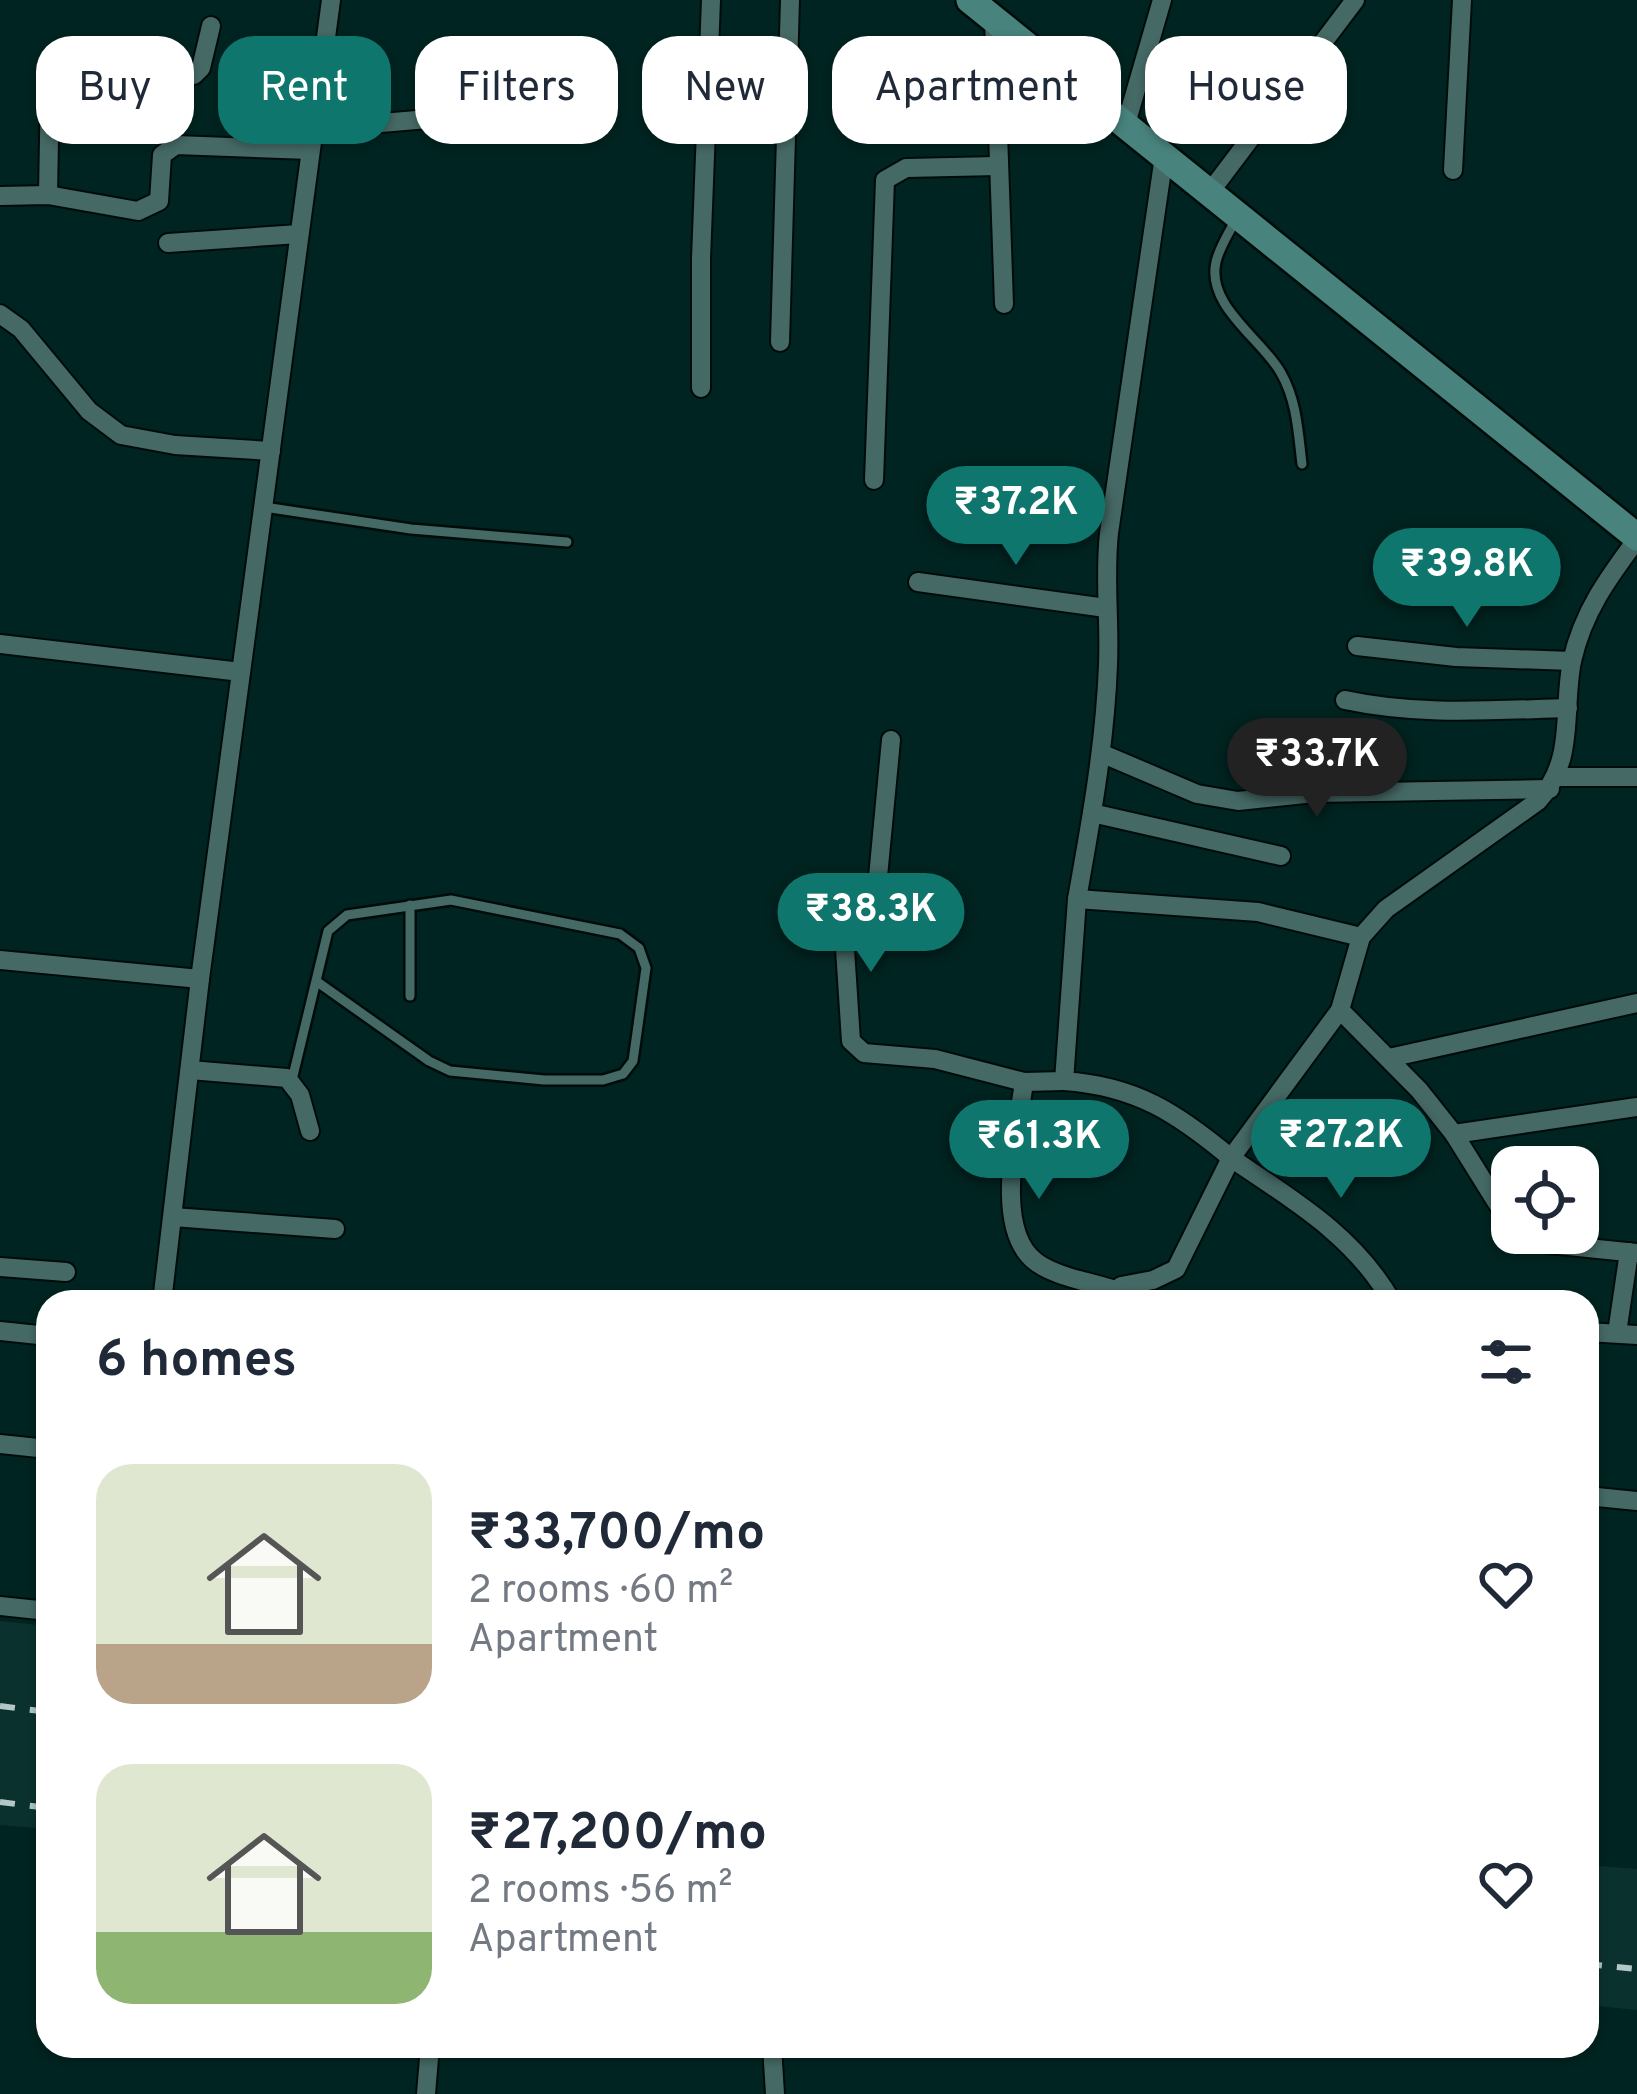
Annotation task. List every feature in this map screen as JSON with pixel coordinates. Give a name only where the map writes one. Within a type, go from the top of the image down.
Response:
[{"type":"street","points":[[325,36],[331,0]]},
{"type":"street","points":[[701,388],[711,0]]},
{"type":"street","points":[[780,341],[790,0]]},
{"type":"street","points":[[970,0],[1637,538],[1596,594],[1572,661],[1564,758],[1553,783],[1538,801],[1386,909],[1361,937],[1340,1010],[1232,1158],[1176,1269],[1128,1290]]},
{"type":"street","points":[[1126,124],[1162,0]]},
{"type":"street","points":[[1210,192],[1355,0]]},
{"type":"street","points":[[1453,170],[1462,0]]},
{"type":"street","points":[[994,19],[1004,304]]},
{"type":"street","points":[[48,195],[50,82],[56,72],[66,68],[188,77],[201,68],[211,26]]},
{"type":"street","points":[[164,1290],[310,144]]},
{"type":"street","points":[[0,196],[48,195],[138,211],[160,201],[162,155],[176,145],[309,150]]},
{"type":"street","points":[[1064,1081],[1077,899],[1102,754],[1109,533],[1164,156]]},
{"type":"street","points":[[874,480],[886,180],[906,168],[998,166]]},
{"type":"street","points":[[168,243],[299,234]]},
{"type":"street","points":[[0,314],[20,329],[89,411],[121,435],[175,446],[271,451]]},
{"type":"street","points":[[918,582],[1106,608]]},
{"type":"street","points":[[0,644],[241,672]]},
{"type":"street","points":[[1358,646],[1456,657],[1572,661]]},
{"type":"street","points":[[1345,700],[1429,712],[1568,708]]},
{"type":"street","points":[[891,740],[876,898],[845,942],[851,1041],[864,1053],[935,1059],[1024,1082],[1102,1084],[1168,1109],[1343,1238],[1385,1290]]},
{"type":"street","points":[[1102,754],[1221,800],[1637,776]]},
{"type":"street","points":[[1092,813],[1281,856]]},
{"type":"street","points":[[1077,899],[1258,912],[1361,937]]},
{"type":"street","points":[[0,960],[200,979]]},
{"type":"street","points":[[1389,1058],[1637,1003]]},
{"type":"street","points":[[1340,1010],[1389,1058],[1454,1135],[1491,1193]]},
{"type":"street","points":[[190,1070],[292,1081],[310,1131]]},
{"type":"street","points":[[1024,1082],[1012,1175],[1015,1233],[1030,1258],[1099,1290]]},
{"type":"street","points":[[1454,1135],[1637,1107]]},
{"type":"street","points":[[173,1217],[335,1229]]},
{"type":"street","points":[[1599,1249],[1633,1252],[1627,1334]]},
{"type":"street","points":[[0,1267],[66,1272]]},
{"type":"street","points":[[0,1331],[36,1335]]},
{"type":"street","points":[[0,1444],[36,1448]]},
{"type":"street","points":[[1599,1497],[1637,1501]]},
{"type":"street","points":[[0,1606],[36,1610]]},
{"type":"street","points":[[426,2094],[429,2058]]},
{"type":"street","points":[[773,2058],[775,2094]]},
{"type":"lane","points":[[1238,214],[1216,259],[1217,285],[1226,304],[1287,383],[1302,464]]},
{"type":"lane","points":[[264,507],[411,529],[567,542]]},
{"type":"lane","points":[[292,1081],[316,981],[328,931],[338,919],[451,900],[479,903],[632,940],[646,968],[633,1061],[614,1078],[603,1080],[450,1071],[316,981]]},
{"type":"lane","points":[[410,905],[410,996]]},
{"type":"shaded area","points":[[0,1621],[36,1625],[36,1828],[0,1825]]},
{"type":"shaded area","points":[[1599,1866],[1637,1869],[1637,2010],[1599,2006]]},
{"type":"railway","points":[[0,1706],[36,1710]]},
{"type":"railway","points":[[0,1802],[36,1806]]},
{"type":"railway","points":[[1599,1965],[1637,1969]]}]
